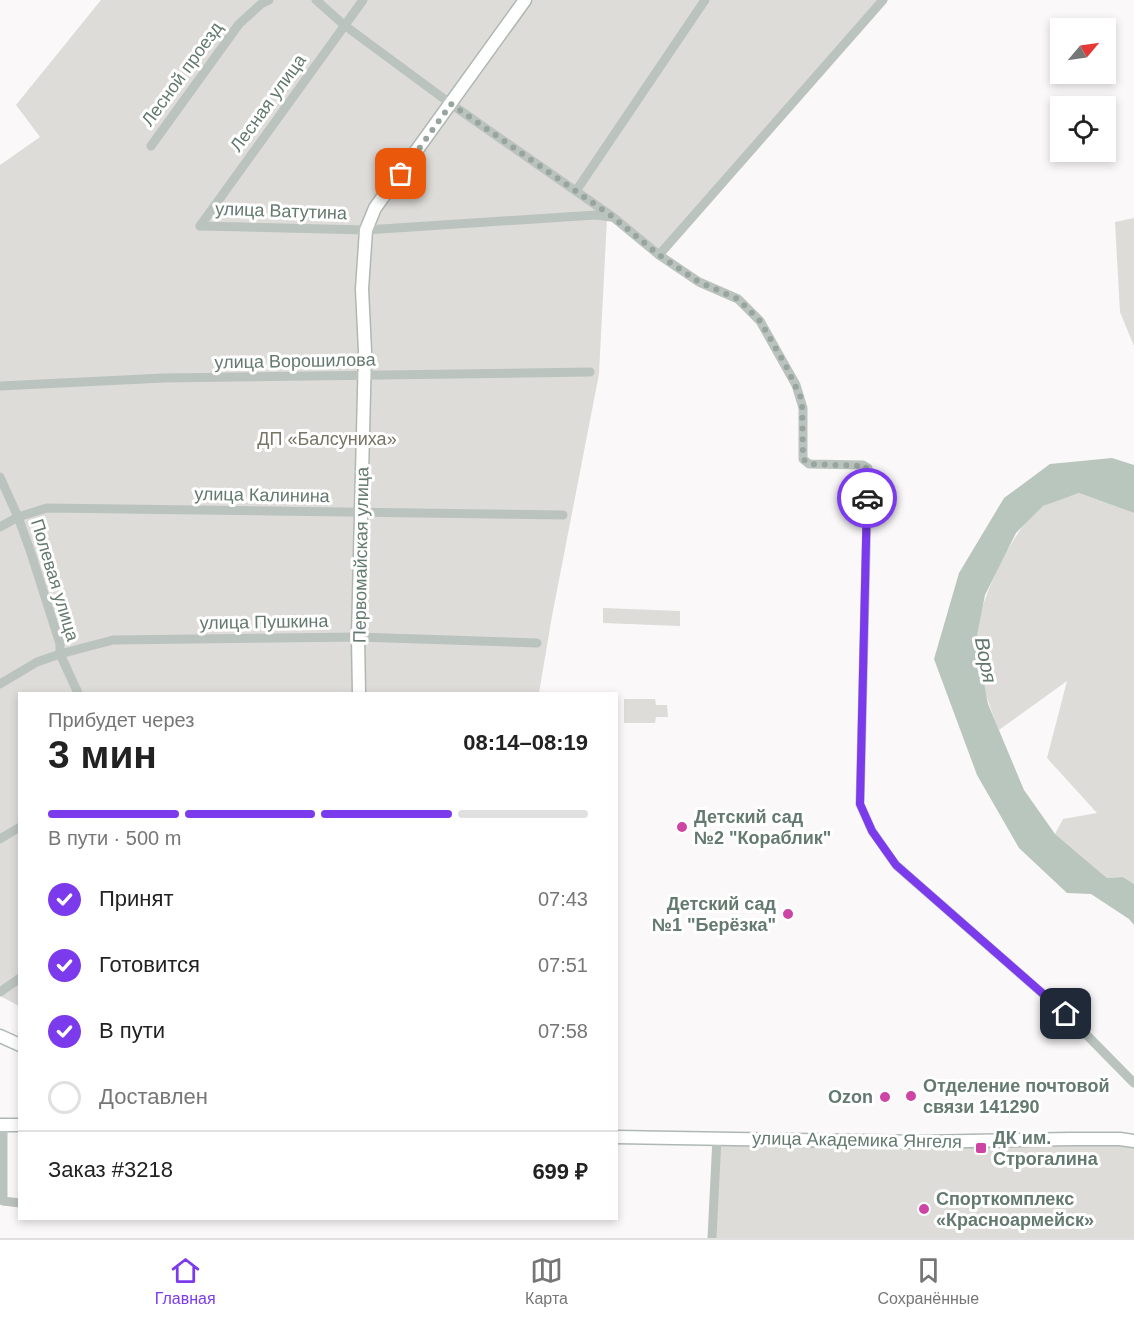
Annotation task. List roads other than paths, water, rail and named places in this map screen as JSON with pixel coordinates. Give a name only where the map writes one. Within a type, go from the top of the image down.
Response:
[{"type":"street","name":"Лесной проезд","points":[[151,146],[239,24],[261,4],[269,0]]},
{"type":"street","points":[[316,0],[344,25],[451,104],[613,217],[659,255],[699,282],[738,299],[760,321],[786,366],[802,400],[802,455],[805,462],[863,465],[868,468],[860,804],[872,831],[896,865],[1066,1014],[1134,1083]]},
{"type":"street","name":"Лесная улица","points":[[200,226],[363,0]]},
{"type":"street","name":"Первомайская улица","points":[[359,692],[358,637],[364,377],[362,290],[366,230],[375,208],[525,0]]},
{"type":"street","points":[[576,191],[705,0]]},
{"type":"street","points":[[659,255],[883,0]]},
{"type":"street","name":"улица Ватутина","points":[[200,226],[366,230],[596,215],[613,217]]},
{"type":"street","name":"улица Ворошилова","points":[[0,386],[164,378],[364,377],[590,372]]},
{"type":"street","name":"Полевая улица","points":[[0,477],[18,517],[60,644],[60,654],[78,692]]},
{"type":"street","name":"улица Калинина","points":[[0,527],[18,517],[47,508],[563,515]]},
{"type":"street","name":"улица Пушкина","points":[[0,684],[38,662],[113,640],[358,637],[537,643]]},
{"type":"street","points":[[0,839],[18,828]]},
{"type":"street","points":[[0,992],[18,979]]},
{"type":"street","points":[[0,1036],[18,1044]]},
{"type":"street","points":[[18,1125],[1,1125],[3,1201],[18,1203]]},
{"type":"street","name":"улица Академика Янгеля","points":[[618,1137],[922,1142],[1133,1140]]},
{"type":"street","points":[[712,1238],[717,1138]]},
{"type":"place","name":"Детский сад №2 \"Кораблик\"","points":[[682,827]]},
{"type":"place","name":"Детский сад №1 \"Берёзка\"","points":[[788,914]]},
{"type":"place","name":"Отделение почтовой связи 141290","points":[[911,1096]]},
{"type":"place","name":"Ozon","points":[[885,1097]]},
{"type":"place","name":"ДК им. Строгалина","points":[[981,1148]]},
{"type":"place","name":"Спорткомплекс «Красноармейск»","points":[[924,1209]]},
{"type":"park label","name":"ДП «Балсуниха»","points":[[327,439]]},
{"type":"water label","name":"Воря","points":[[986,660]]}]
